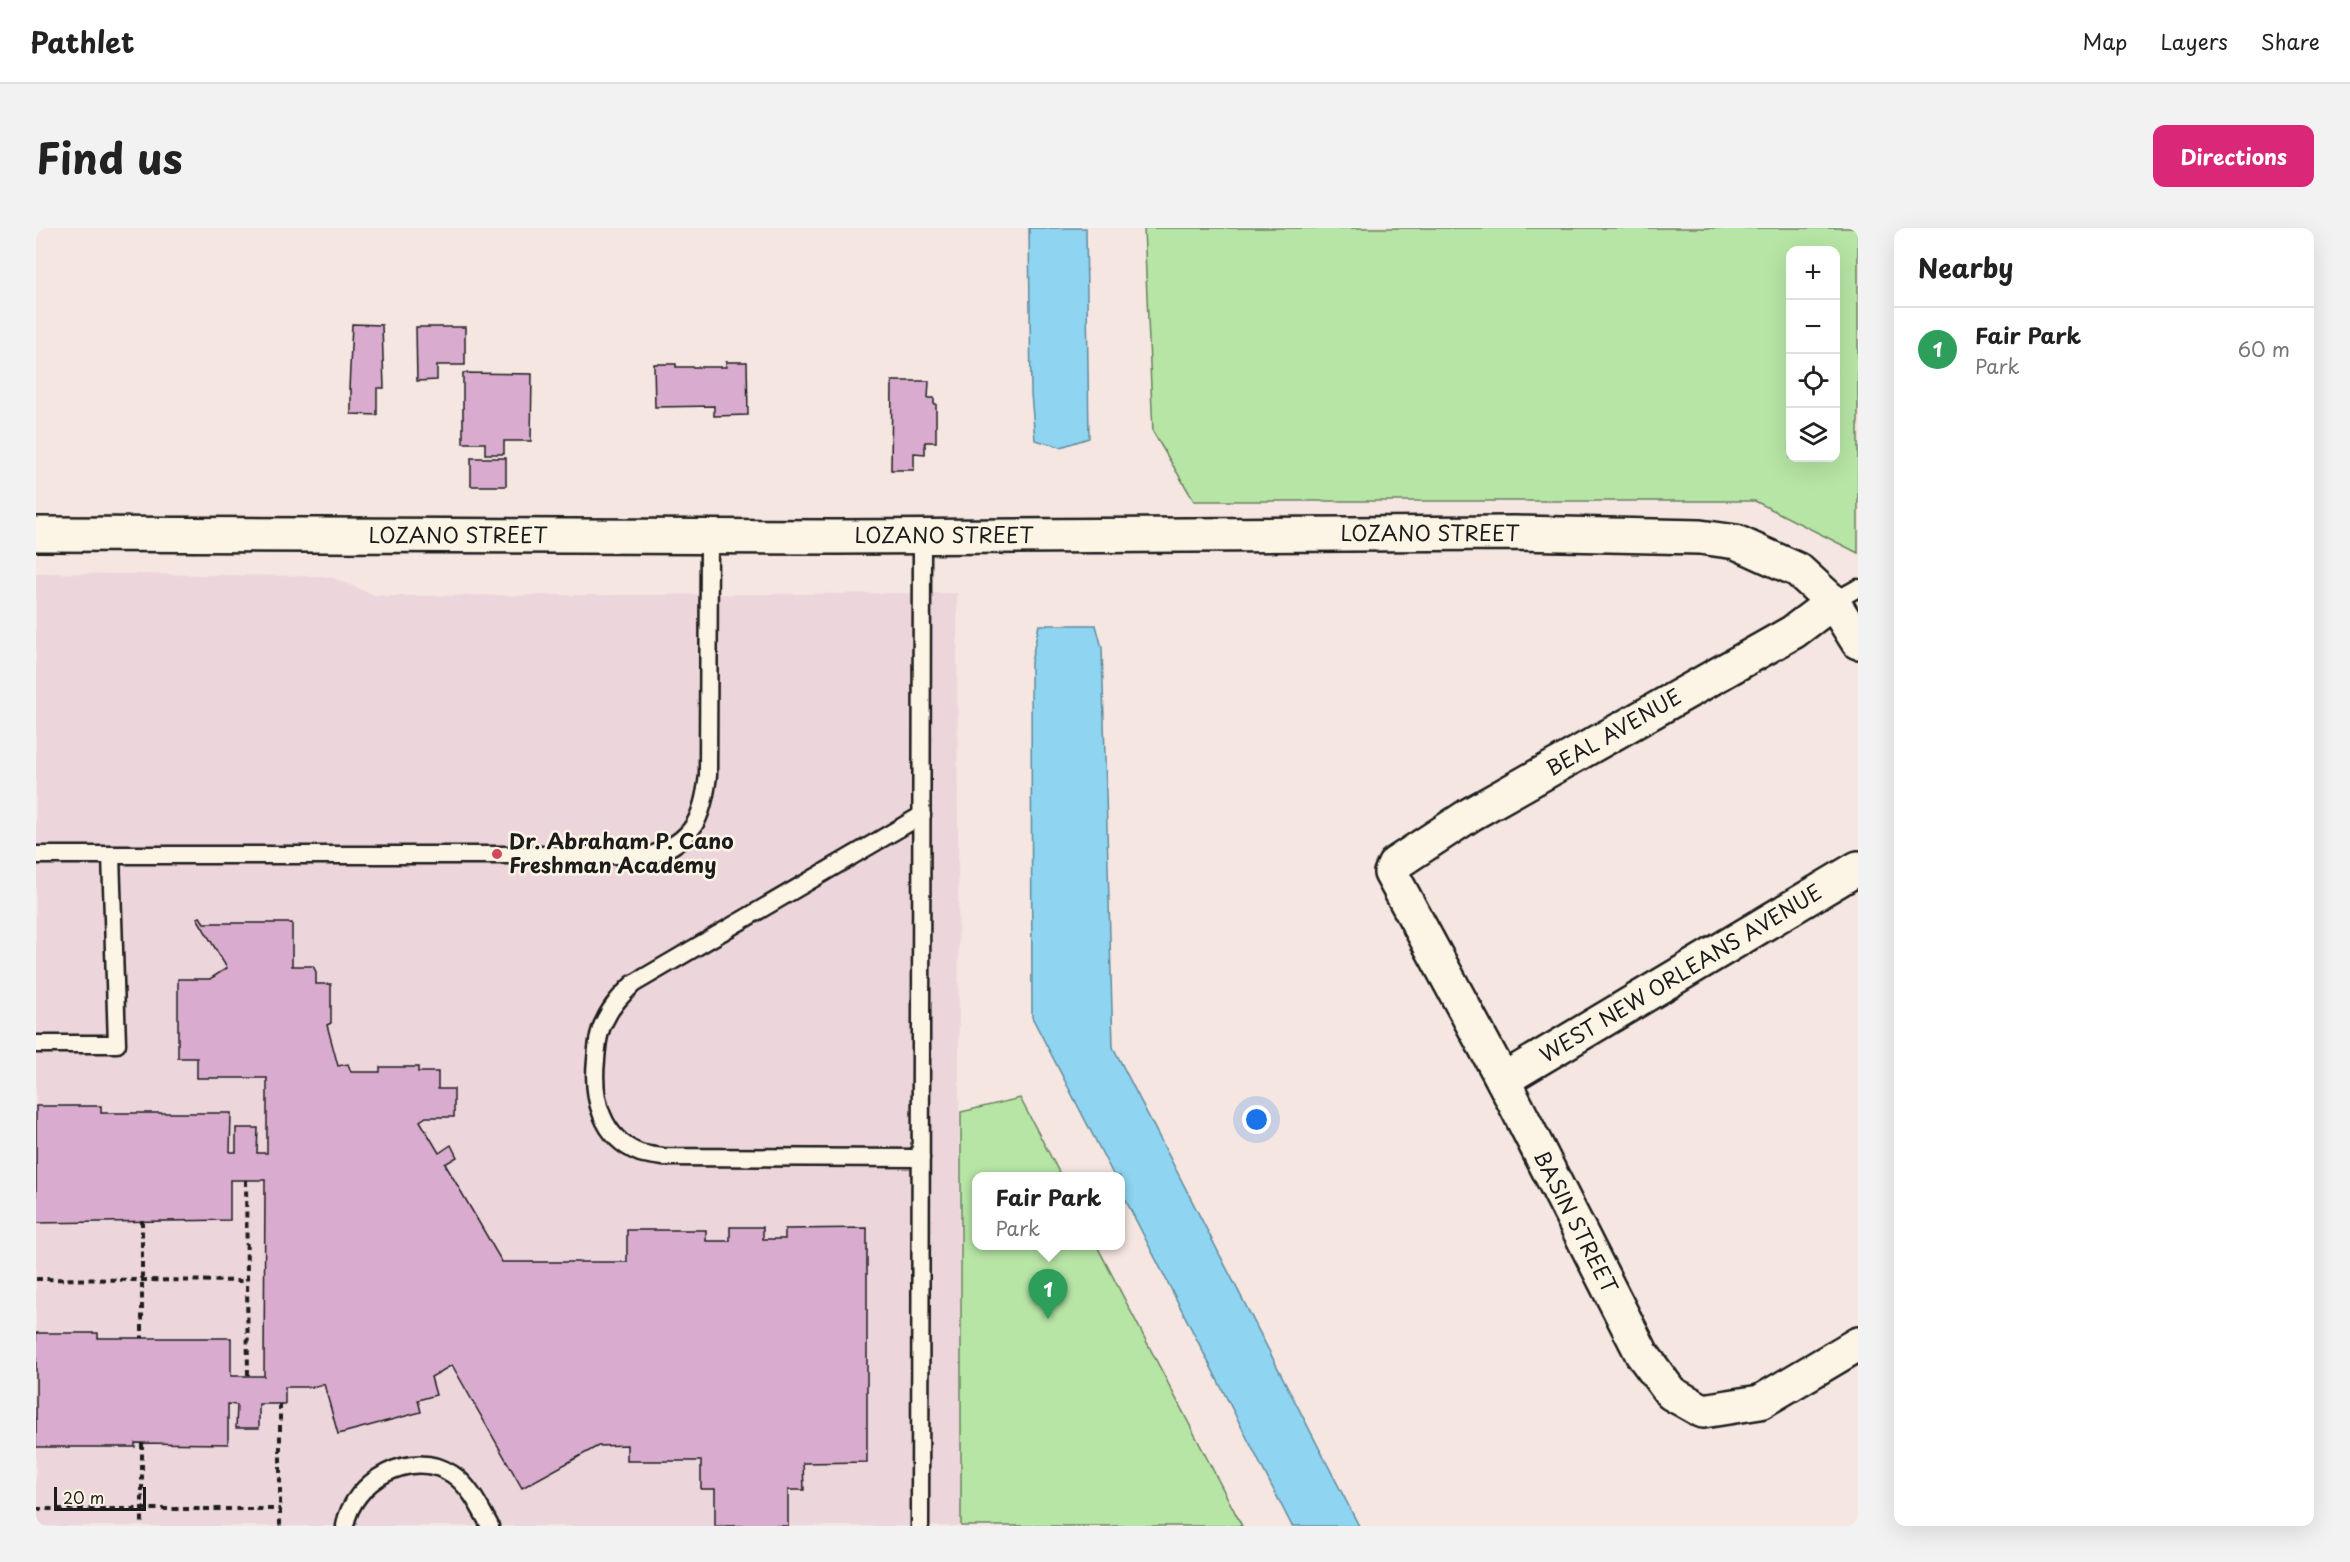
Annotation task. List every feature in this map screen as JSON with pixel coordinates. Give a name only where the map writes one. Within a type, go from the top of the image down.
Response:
[{"type":"street","name":"LOZANO STREET","points":[[36,534],[922,536],[1515,533],[1700,537],[1736,542],[1798,570],[1845,595],[1858,642]]},
{"type":"street","name":"BEAL AVENUE","points":[[1395,864],[1471,814],[1793,632],[1845,595]]},
{"type":"street","name":"BASIN STREET","points":[[1395,864],[1391,873],[1503,1080],[1642,1354],[1671,1393],[1703,1410],[1760,1402],[1858,1344]]},
{"type":"street","name":"WEST NEW ORLEANS AVENUE","points":[[1503,1080],[1858,868]]},
{"type":"lane","points":[[36,855],[651,855],[668,849],[683,840],[696,823],[705,801],[708,775],[709,536]]},
{"type":"lane","points":[[920,1526],[922,536]]},
{"type":"lane","points":[[921,1158],[663,1157],[640,1153],[617,1137],[603,1119],[596,1099],[595,1074],[597,1043],[604,1021],[617,1000],[633,984],[922,815]]},
{"type":"lane","points":[[36,1044],[117,1044],[111,855]]},
{"type":"lane","points":[[345,1526],[346,1515],[360,1491],[382,1475],[409,1465],[434,1465],[453,1474],[470,1491],[490,1526]]},
{"type":"path","points":[[246,1180],[248,1376]]},
{"type":"path","points":[[142,1220],[142,1338]]},
{"type":"path","points":[[36,1279],[246,1281]]},
{"type":"path","points":[[280,1404],[280,1526]]},
{"type":"path","points":[[142,1443],[142,1526]]},
{"type":"path","points":[[36,1509],[280,1509]]},
{"type":"shaded area","name":"Dr. Abraham P. Cano Freshman Academy","points":[[36,573],[319,576],[330,577],[375,595],[386,596],[957,593],[961,1526],[36,1526]]},
{"type":"green space","points":[[1144,228],[1858,228],[1858,553],[1755,501],[1194,501],[1153,432]]},
{"type":"green space","points":[[1020,1098],[1059,1172],[972,1172],[972,1250],[1099,1250],[1242,1526],[961,1526],[961,1112]]},
{"type":"water","points":[[1029,228],[1086,228],[1089,438],[1061,447],[1035,440],[1031,394]]},
{"type":"water","points":[[1039,625],[1096,625],[1102,648],[1113,1047],[1359,1526],[1292,1526],[1125,1199],[1125,1172],[1112,1172],[1032,1017],[1031,662]]},
{"type":"building","points":[[352,324],[382,325],[384,388],[377,388],[377,415],[351,414],[351,389],[349,389]]},
{"type":"building","points":[[416,327],[465,327],[465,365],[437,365],[437,380],[417,381]]},
{"type":"building","points":[[726,362],[747,362],[748,415],[714,416],[714,406],[655,407],[654,364],[676,364],[676,367],[726,367]]},
{"type":"building","points":[[463,373],[532,374],[531,441],[504,441],[504,454],[485,454],[485,443],[463,443]]},
{"type":"building","points":[[892,381],[929,381],[928,398],[934,398],[934,404],[936,404],[936,442],[925,442],[925,454],[914,453],[914,470],[891,470]]},
{"type":"building","points":[[471,458],[506,458],[506,486],[471,486]]},
{"type":"building","points":[[200,917],[204,923],[292,923],[292,966],[313,966],[316,972],[316,984],[331,984],[331,1023],[327,1025],[338,1066],[348,1064],[351,1072],[380,1072],[380,1067],[418,1067],[418,1072],[438,1072],[438,1089],[454,1089],[454,1117],[426,1117],[420,1121],[439,1153],[451,1145],[457,1157],[445,1164],[502,1262],[627,1262],[627,1230],[706,1230],[706,1241],[730,1241],[730,1227],[763,1227],[763,1239],[785,1239],[785,1229],[867,1228],[867,1462],[803,1463],[804,1490],[788,1490],[788,1526],[715,1526],[715,1489],[701,1489],[701,1461],[627,1461],[627,1445],[598,1446],[522,1488],[452,1365],[431,1377],[436,1395],[418,1400],[421,1412],[338,1434],[324,1384],[312,1387],[285,1387],[285,1404],[259,1404],[259,1428],[236,1428],[237,1405],[228,1404],[228,1444],[135,1443],[135,1447],[36,1447],[36,1333],[98,1333],[98,1338],[231,1338],[231,1376],[264,1376],[265,1180],[230,1180],[230,1220],[36,1223],[36,1106],[101,1106],[101,1113],[231,1113],[230,1152],[236,1152],[236,1128],[258,1128],[257,1153],[267,1153],[267,1078],[197,1078],[197,1058],[178,1058],[178,979],[210,979],[227,968],[197,918]]},
{"type":"place","name":"Dr. Abraham P. Cano Freshman Academy","points":[[497,854]]},
{"type":"place","name":"Fair Park","points":[[1048,1319]]}]
